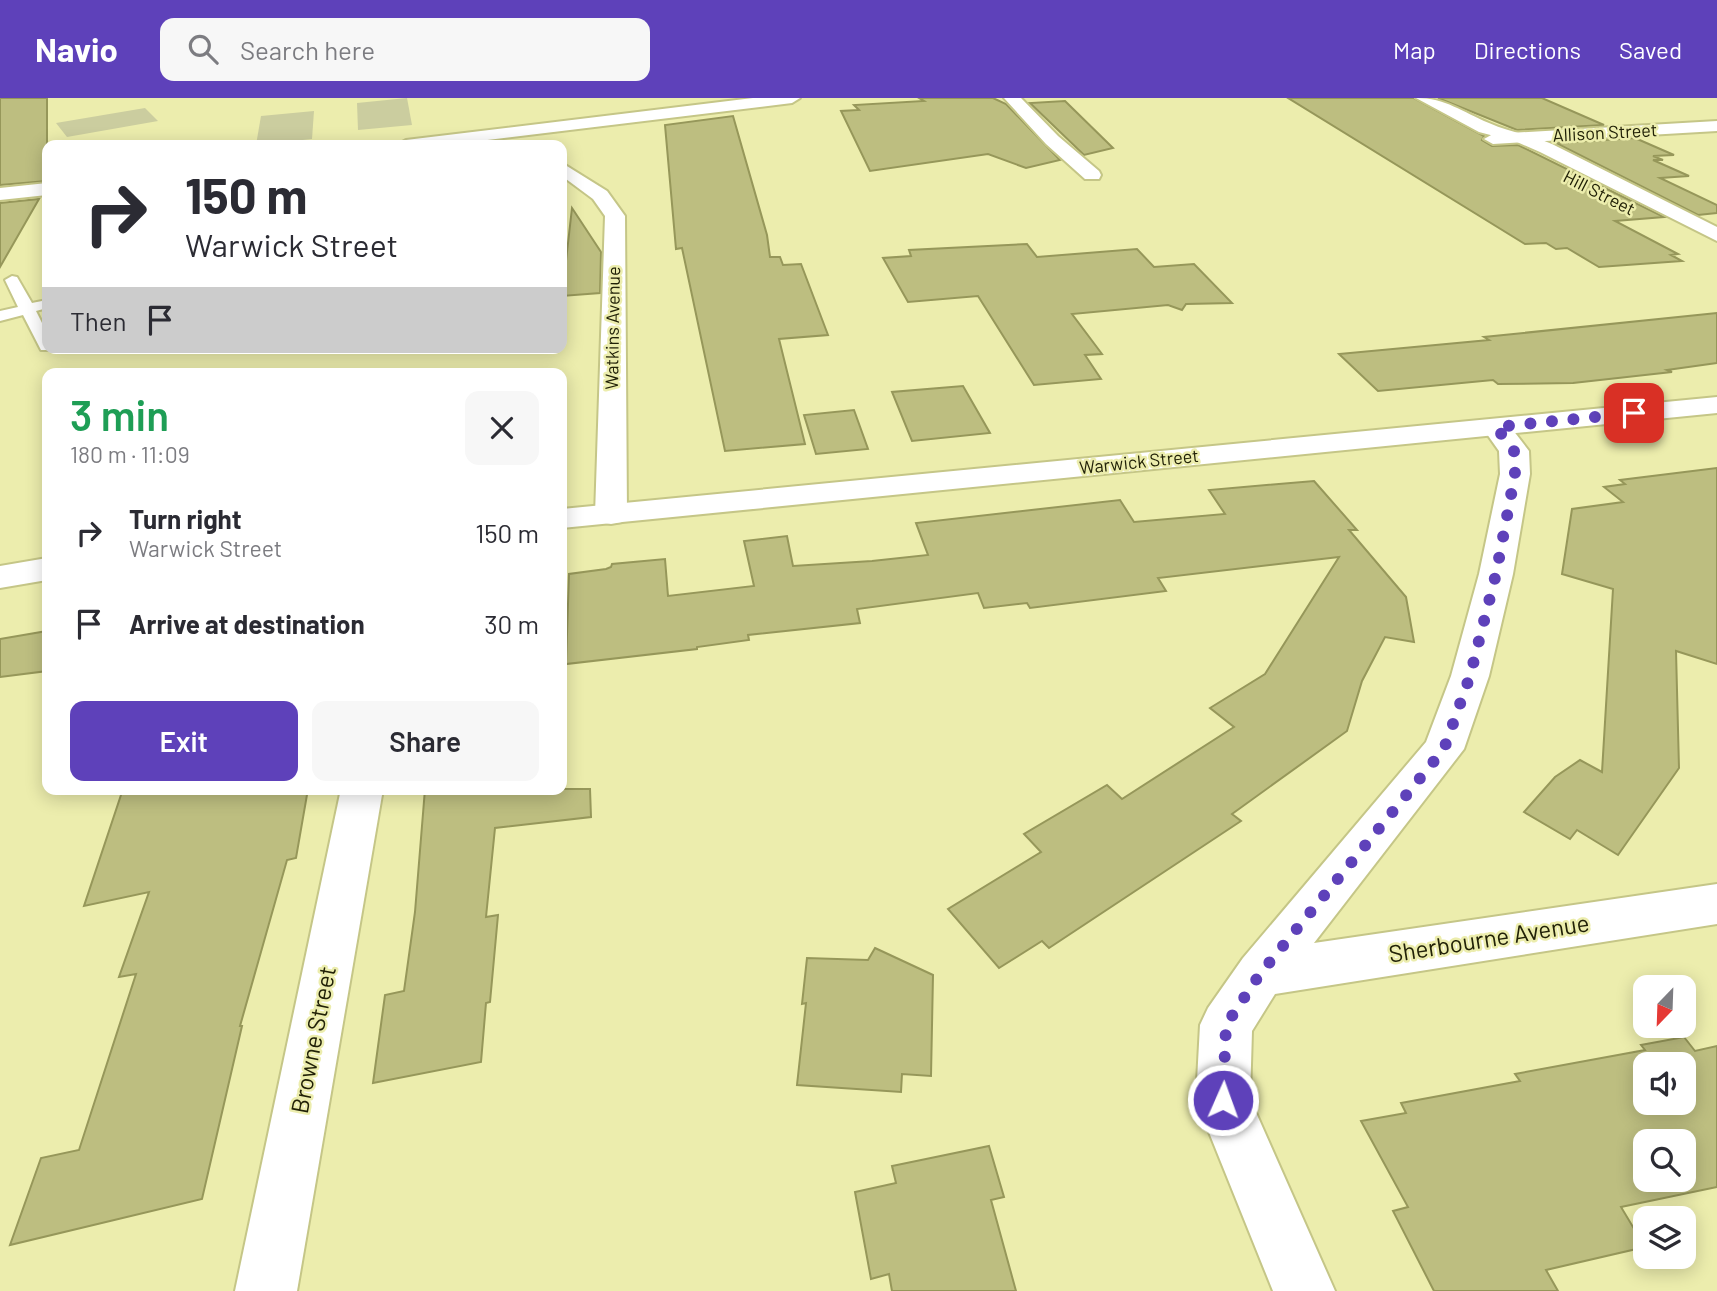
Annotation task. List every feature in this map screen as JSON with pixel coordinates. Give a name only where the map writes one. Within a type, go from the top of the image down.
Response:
[{"type":"street","points":[[448,140],[792,98]]},
{"type":"street","points":[[1012,98],[1052,140],[1092,175]]},
{"type":"street","name":"Hill Street","points":[[1424,98],[1489,134],[1519,144],[1546,148],[1717,235]]},
{"type":"street","points":[[558,107],[571,125]]},
{"type":"street","name":"Allison Street","points":[[1519,144],[1717,126]]},
{"type":"street","points":[[514,132],[525,140]]},
{"type":"street","name":"Allison Street","points":[[1546,148],[1717,137]]},
{"type":"street","name":"Hill Street","points":[[1519,144],[1717,253]]},
{"type":"street","name":"Watkins Avenue","points":[[567,171],[600,196],[613,209],[615,216],[611,514]]},
{"type":"street","points":[[0,194],[42,190]]},
{"type":"street","name":"Warwick Street","points":[[567,518],[1717,405]]},
{"type":"street","points":[[1304,1291],[1223,1100],[1226,1025],[1260,974],[1444,749],[1470,676],[1496,574],[1515,474],[1514,451],[1496,427]]},
{"type":"street","points":[[0,577],[42,570]]},
{"type":"street","name":"Browne Street","points":[[266,1291],[361,795]]},
{"type":"street","name":"Sherbourne Avenue","points":[[1260,974],[1717,904]]},
{"type":"lane","points":[[12,280],[42,337]]},
{"type":"lane","points":[[0,316],[42,305]]},
{"type":"green space","points":[[407,98],[412,125],[358,130],[357,103]]},
{"type":"green space","points":[[145,108],[158,121],[67,137],[56,123]]},
{"type":"green space","points":[[314,111],[312,139],[257,140],[261,116]]},
{"type":"building","points":[[0,98],[47,98],[47,140],[42,140],[42,181],[0,185]]},
{"type":"building","points":[[919,98],[993,98],[1006,104],[1060,160],[1026,168],[988,154],[870,171],[841,111],[859,110],[854,105],[924,101]]},
{"type":"building","points":[[1288,98],[1414,98],[1484,136],[1482,140],[1492,146],[1518,145],[1664,217],[1615,221],[1678,254],[1671,255],[1682,261],[1599,267],[1567,248],[1556,249],[1546,243],[1525,244]]},
{"type":"building","points":[[1438,98],[1542,98],[1604,125],[1517,130]]},
{"type":"building","points":[[1065,101],[1113,148],[1084,155],[1030,103]]},
{"type":"building","points":[[733,116],[767,235],[770,257],[780,257],[783,265],[801,264],[828,335],[779,339],[805,444],[725,451],[682,248],[676,249],[665,125]]},
{"type":"building","points":[[1635,138],[1674,155],[1653,156],[1663,160],[1653,160],[1689,176],[1660,178],[1717,205],[1717,213],[1698,215],[1556,143]]},
{"type":"building","points":[[39,199],[0,267],[0,203]]},
{"type":"building","points":[[572,208],[601,252],[600,293],[567,296],[567,252]]},
{"type":"building","points":[[1027,244],[1037,257],[1137,249],[1154,267],[1194,264],[1232,303],[1186,304],[1182,310],[1168,305],[1072,314],[1102,354],[1085,355],[1101,379],[1034,385],[978,296],[908,302],[883,258],[911,256],[909,250]]},
{"type":"building","points":[[1717,313],[1717,363],[1667,370],[1672,372],[1573,383],[1498,384],[1493,380],[1378,391],[1339,354],[1489,340],[1484,337]]},
{"type":"building","points":[[963,386],[990,433],[912,441],[892,392]]},
{"type":"building","points":[[854,410],[868,449],[816,454],[804,415]]},
{"type":"building","points":[[1717,468],[1717,664],[1676,651],[1679,768],[1618,855],[1577,830],[1570,839],[1524,812],[1555,777],[1580,760],[1602,772],[1613,589],[1562,574],[1572,509],[1623,502],[1604,487],[1625,484],[1620,480]]},
{"type":"building","points":[[1314,481],[1357,530],[1349,530],[1406,597],[1414,642],[1385,637],[1362,681],[1347,731],[1232,814],[1241,821],[1049,948],[1042,941],[999,968],[948,909],[1041,852],[1024,834],[1107,785],[1122,799],[1234,727],[1210,708],[1265,674],[1339,557],[1158,578],[1166,591],[1030,608],[1027,603],[984,608],[978,593],[857,609],[860,623],[748,635],[749,640],[697,649],[567,664],[569,574],[606,569],[612,564],[665,559],[668,596],[754,586],[744,541],[787,536],[793,566],[928,555],[916,523],[1120,500],[1134,522],[1225,514],[1209,490]]},
{"type":"building","points":[[42,632],[42,672],[0,677],[0,639]]},
{"type":"building","points":[[567,789],[590,789],[591,817],[495,828],[486,917],[498,915],[481,1062],[373,1083],[385,995],[404,991],[415,912],[425,795],[567,795]]},
{"type":"building","points":[[121,795],[307,795],[296,858],[287,860],[240,1026],[202,1199],[10,1245],[41,1158],[79,1150],[136,974],[119,977],[149,892],[84,906]]},
{"type":"building","points":[[875,948],[933,975],[931,1076],[902,1074],[901,1092],[797,1085],[806,1003],[802,1004],[807,958],[868,960]]},
{"type":"building","points":[[1679,1038],[1685,1038],[1695,1051],[1717,1046],[1717,1187],[1696,1191],[1696,1129],[1633,1129],[1633,1192],[1693,1192],[1621,1207],[1633,1227],[1633,1250],[1546,1270],[1558,1291],[1434,1291],[1393,1211],[1408,1207],[1361,1121],[1406,1113],[1401,1103],[1520,1081],[1515,1074],[1633,1052],[1633,1115],[1696,1115],[1696,1052],[1634,1052],[1645,1050],[1641,1045]]},
{"type":"building","points":[[989,1146],[1004,1197],[991,1200],[1016,1291],[892,1291],[889,1274],[871,1279],[855,1192],[896,1183],[892,1166]]},
{"type":"route","points":[[1223,1100],[1226,1025],[1260,974],[1444,749],[1470,676],[1496,574],[1515,474],[1514,451],[1496,427],[1634,413]]}]
